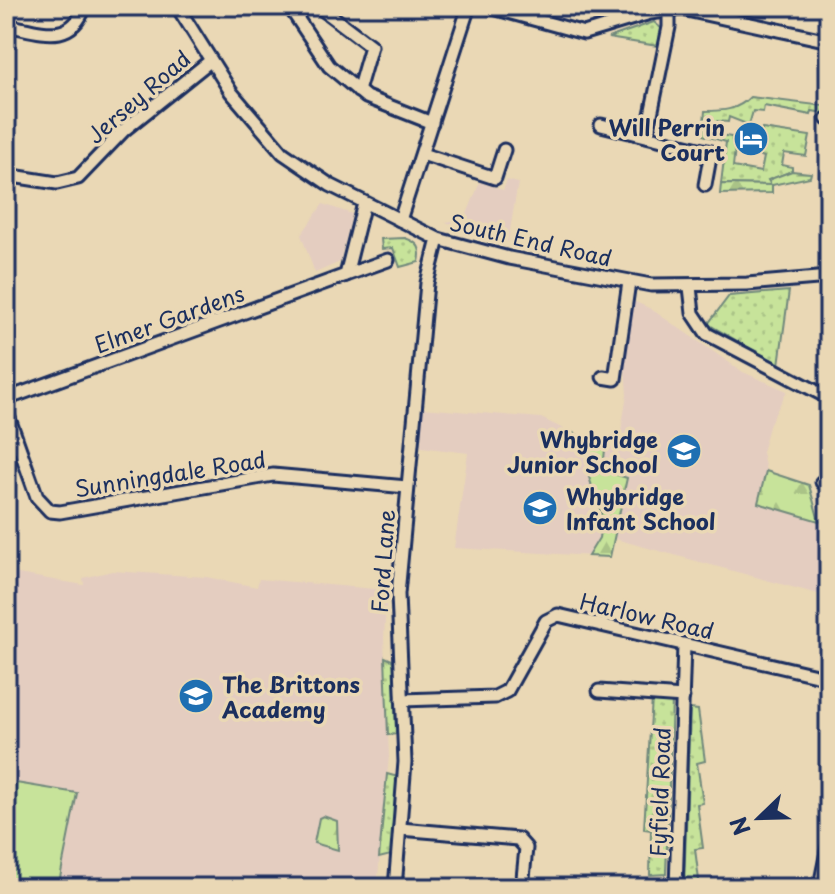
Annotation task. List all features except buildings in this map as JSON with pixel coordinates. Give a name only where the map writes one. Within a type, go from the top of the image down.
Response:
[{"type":"street","points":[[6,25],[62,33],[72,30],[80,21],[85,6]]},
{"type":"street","name":"South End Road","points":[[177,6],[210,61],[252,121],[283,153],[330,185],[438,239],[509,258],[629,282],[690,287],[829,277]]},
{"type":"street","points":[[289,6],[329,66],[358,91],[432,123]]},
{"type":"street","points":[[318,6],[371,46],[358,91]]},
{"type":"street","points":[[400,220],[469,6]]},
{"type":"street","points":[[486,6],[584,33],[669,9],[829,41]]},
{"type":"street","points":[[647,134],[669,27],[669,9]]},
{"type":"street","name":"Jersey Road","points":[[6,175],[57,183],[78,178],[124,130],[210,61]]},
{"type":"street","points":[[601,125],[711,152],[705,185]]},
{"type":"street","points":[[422,154],[495,178],[504,150]]},
{"type":"street","points":[[346,275],[364,203]]},
{"type":"street","name":"Ford Lane","points":[[395,888],[405,762],[398,594],[428,270],[438,239]]},
{"type":"street","name":"Elmer Gardens","points":[[6,399],[388,260]]},
{"type":"street","points":[[603,377],[615,379],[629,282]]},
{"type":"street","points":[[690,287],[693,313],[707,334],[829,398]]},
{"type":"street","name":"Sunningdale Road","points":[[6,410],[37,497],[50,511],[60,512],[273,475],[407,487]]},
{"type":"street","name":"Harlow Road","points":[[402,700],[495,697],[507,691],[546,621],[558,615],[829,678]]},
{"type":"street","name":"Fyfield Road","points":[[676,888],[684,645]]},
{"type":"street","name":"Fyfield Road","points":[[599,691],[683,697]]},
{"type":"street","points":[[400,829],[518,839],[526,848],[522,888]]},
{"type":"street","points":[[821,881],[829,842]]},
{"type":"shaded area","points":[[507,180],[518,183],[508,242],[445,222],[465,219],[480,182],[503,190]]},
{"type":"shaded area","points":[[323,204],[352,214],[340,262],[315,273],[301,235]]},
{"type":"shaded area","name":"Whybridge Junior School","points":[[631,300],[651,309],[743,372],[787,391],[770,423],[762,452],[766,471],[758,503],[819,521],[829,546],[829,597],[615,539],[610,557],[454,548],[468,453],[421,447],[423,408],[541,418],[605,449],[619,442],[627,395],[624,354]]},
{"type":"shaded area","name":"The Brittons Academy","points":[[112,571],[206,577],[257,587],[259,579],[387,590],[384,638],[389,756],[377,888],[6,888],[6,572],[84,585],[83,578]]},
{"type":"green space","points":[[654,22],[662,29],[658,46],[608,38]]},
{"type":"green space","points":[[750,97],[825,106],[824,113],[812,111],[811,115],[764,106],[763,112],[753,111],[749,125],[729,117],[728,122],[717,121],[715,134],[747,140],[745,149],[735,148],[733,167],[761,172],[764,157],[758,155],[762,129],[810,136],[806,156],[784,153],[782,165],[792,167],[792,171],[769,180],[772,185],[721,184],[726,142],[703,135],[705,111],[730,109]]},
{"type":"green space","points":[[792,171],[811,173],[810,177],[772,185],[772,193],[720,194],[721,184],[771,185],[768,180]]},
{"type":"green space","points":[[405,238],[418,247],[419,262],[400,267],[393,248],[382,249],[381,239]]},
{"type":"green space","points":[[789,291],[779,365],[708,324],[729,296]]},
{"type":"green space","points":[[575,434],[605,449],[603,470],[627,478],[610,557],[588,556],[599,538],[602,517],[589,477],[590,456]]},
{"type":"green space","points":[[766,471],[809,485],[819,521],[758,503]]},
{"type":"green space","points":[[385,657],[392,660],[394,665],[396,734],[388,735]]},
{"type":"green space","points":[[652,698],[672,700],[666,874],[650,875],[651,830],[644,829]]},
{"type":"green space","points":[[690,709],[698,710],[705,761],[697,763],[703,803],[697,804],[703,848],[695,849],[700,888],[684,888]]},
{"type":"green space","points":[[387,774],[398,777],[391,855],[379,858]]},
{"type":"green space","points":[[16,783],[77,793],[58,888],[6,888],[6,833]]},
{"type":"green space","points":[[323,816],[337,821],[338,850],[314,843],[319,818]]},
{"type":"place","name":"Will Perrin Court","points":[[751,139]]},
{"type":"place","name":"Whybridge Junior School","points":[[684,451]]},
{"type":"place","name":"Whybridge Infant School","points":[[540,508]]},
{"type":"place","name":"The Brittons Academy","points":[[196,696]]}]
